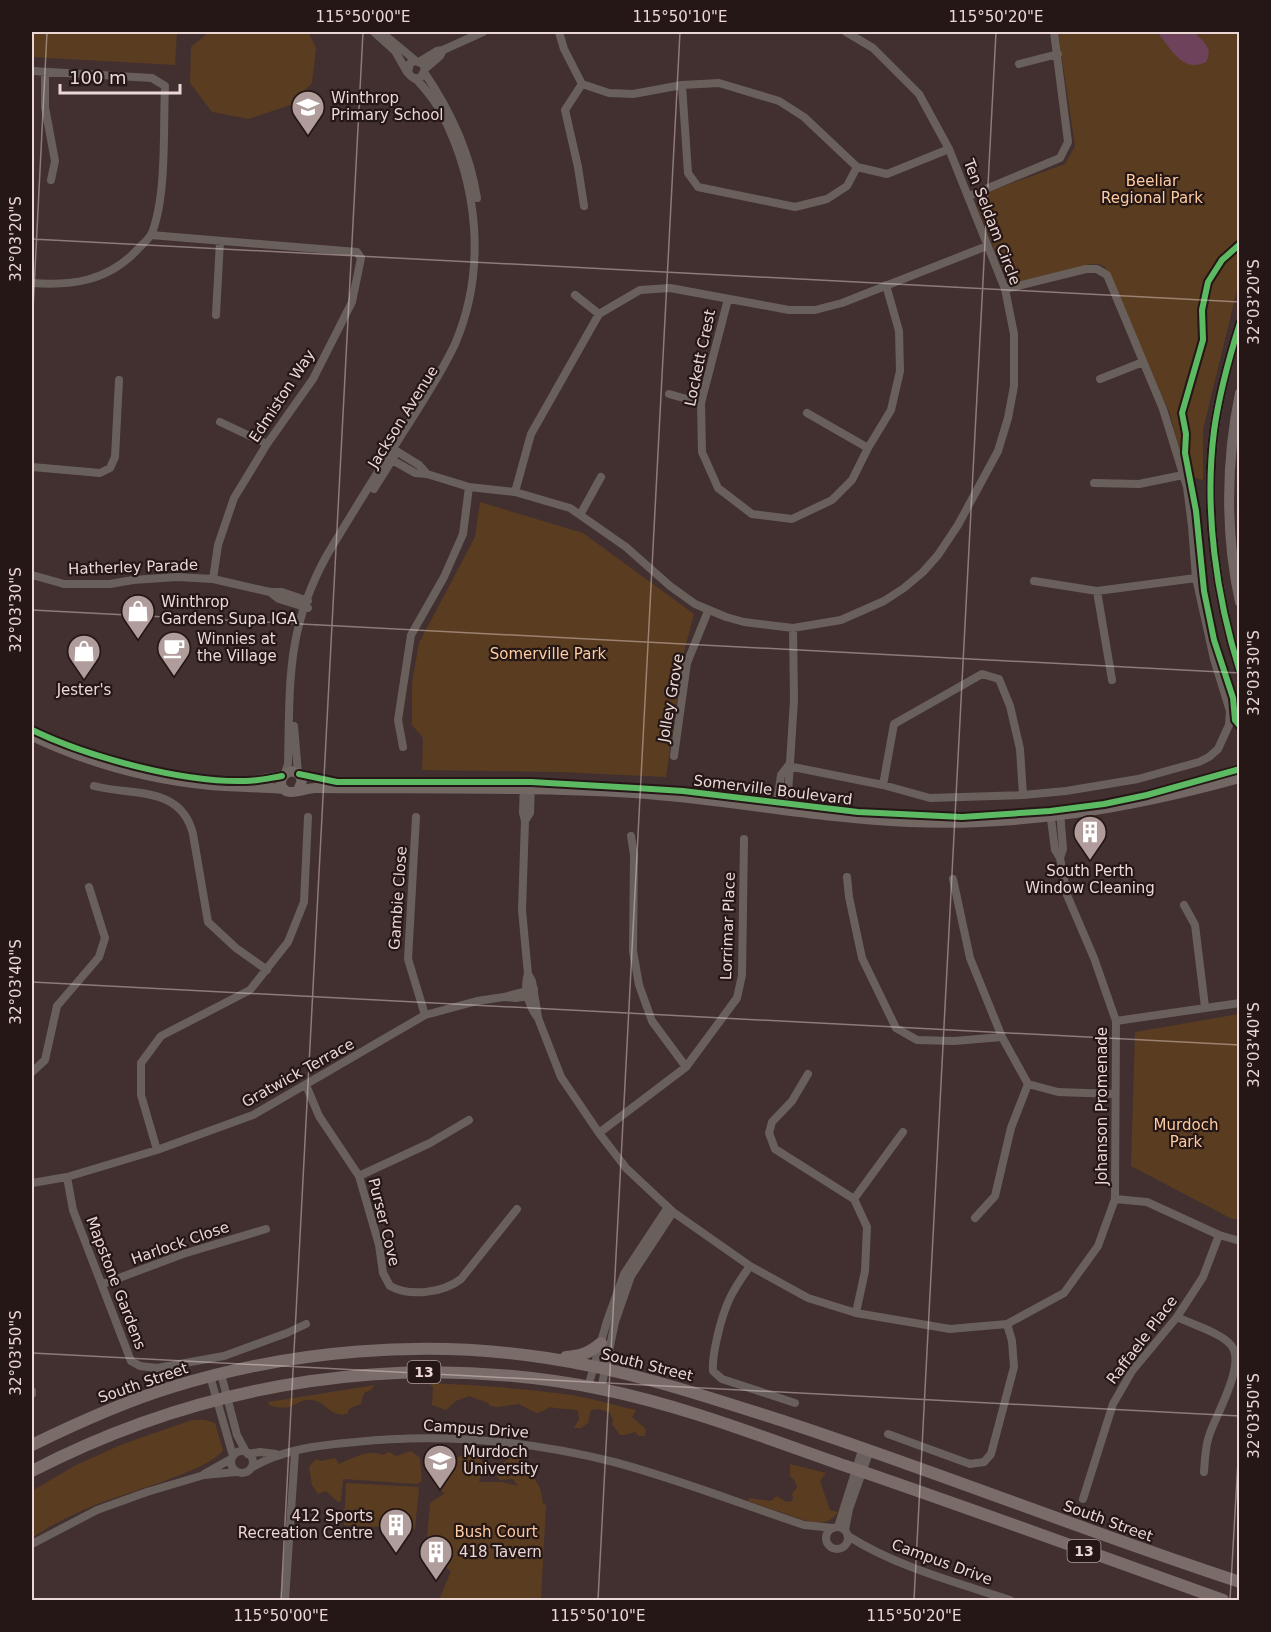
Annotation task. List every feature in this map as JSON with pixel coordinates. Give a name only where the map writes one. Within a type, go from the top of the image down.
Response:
[{"type":"highway","points":[[547,1357],[580,1356],[601,1343]]},
{"type":"highway","name":"South Street","points":[[32,1445],[88,1418],[170,1388],[215,1375],[317,1355],[473,1350],[547,1357],[694,1392],[866,1449],[1162,1557],[1239,1582]]},
{"type":"highway","name":"13","points":[[32,1471],[101,1437],[221,1397],[293,1383],[359,1375],[407,1372],[508,1376],[595,1388],[686,1412],[860,1471],[1222,1600]]},
{"type":"highway","points":[[1162,1557],[1198,1560],[1239,1574]]},
{"type":"main road","points":[[1239,323],[1225,374],[1214,430],[1211,500],[1217,577],[1239,672]]},
{"type":"main road","points":[[1239,393],[1229,500],[1232,556],[1239,602]]},
{"type":"main road","name":"Somerville Boulevard","points":[[32,730],[109,759],[183,775],[247,782],[284,775],[292,771],[336,782],[528,785],[683,791],[782,806],[962,817],[1055,814],[1148,801],[1239,778]]},
{"type":"main road","name":"Somerville Boulevard","points":[[32,736],[107,764],[156,777],[207,785],[284,789],[292,792],[316,788],[528,785]]},
{"type":"main road","points":[[1204,780],[1239,764]]},
{"type":"main road","name":"Somerville Boulevard","points":[[1055,814],[1204,780],[1239,769]]},
{"type":"main road","points":[[298,790],[302,781],[299,774]]},
{"type":"main road","points":[[284,775],[281,783],[284,789]]},
{"type":"street","name":"Jackson Avenue","points":[[284,775],[288,764],[291,659],[307,604],[327,555],[395,450],[441,371],[454,344],[468,302],[475,261],[474,214],[465,172],[442,114],[432,98],[411,76],[395,51],[374,32]]},
{"type":"street","name":"Jackson Avenue","points":[[381,32],[421,66],[453,123],[471,170],[480,222],[480,261],[472,311],[458,350],[441,382],[395,450]]},
{"type":"street","points":[[421,66],[421,77],[411,76],[408,66],[421,66],[437,51],[483,32]]},
{"type":"street","points":[[559,32],[564,49],[582,84],[609,93],[633,94],[682,85],[719,83],[778,101],[804,117],[857,167],[887,174],[949,149]]},
{"type":"street","name":"Ten Seldam Circle","points":[[390,458],[416,473],[469,486],[515,492],[570,508],[626,547],[670,586],[695,604],[744,622],[793,628],[842,620],[884,601],[923,572],[949,540],[998,451],[1011,402],[1015,373],[1014,334],[1005,289],[969,196],[949,149],[919,94],[873,48],[846,32]]},
{"type":"street","points":[[969,196],[1060,158],[1066,150],[1068,142],[1054,32]]},
{"type":"street","points":[[1019,64],[1058,54]]},
{"type":"street","points":[[32,71],[152,78],[165,86],[161,200],[151,235],[125,263],[90,280],[56,285],[32,283]]},
{"type":"street","points":[[45,73],[45,107],[55,161],[51,180]]},
{"type":"street","points":[[582,84],[565,110],[584,206]]},
{"type":"street","points":[[682,85],[688,173],[698,187],[795,207],[827,199],[847,186],[857,167]]},
{"type":"street","name":"Edmiston Way","points":[[151,235],[357,252],[361,258],[352,302],[313,379],[267,444],[234,498],[218,545],[213,579]]},
{"type":"street","points":[[216,315],[220,241]]},
{"type":"street","points":[[515,492],[531,434],[599,314],[640,290],[670,288],[789,310],[815,310],[842,303],[987,246]]},
{"type":"street","points":[[788,766],[883,785],[930,798],[1023,795],[1066,791],[1138,779],[1199,762],[1218,749],[1229,725],[1230,711],[1214,659],[1196,578],[1191,518],[1183,475],[1163,409],[1107,275],[1093,268],[1005,289]]},
{"type":"street","name":"Lockett Crest","points":[[728,299],[701,403],[702,452],[718,488],[752,514],[792,519],[832,500],[852,480],[891,410],[900,371],[899,331],[886,285]]},
{"type":"street","points":[[575,295],[599,314]]},
{"type":"street","points":[[1100,379],[1143,362]]},
{"type":"street","points":[[32,467],[100,473],[110,468],[115,457],[119,380]]},
{"type":"street","points":[[669,394],[701,403]]},
{"type":"street","points":[[807,413],[868,448]]},
{"type":"street","points":[[220,422],[267,444]]},
{"type":"street","name":"Ten Seldam Circle","points":[[395,450],[419,465],[427,474]]},
{"type":"street","points":[[1094,483],[1139,484],[1183,475]]},
{"type":"street","points":[[580,515],[601,477]]},
{"type":"street","points":[[403,747],[398,720],[411,635],[444,578],[463,534],[469,486]]},
{"type":"street","name":"Hatherley Parade","points":[[32,575],[64,584],[110,584],[177,577],[213,579],[270,592],[279,599],[307,604]]},
{"type":"street","points":[[1034,581],[1097,591],[1196,578]]},
{"type":"street","points":[[1097,591],[1112,680]]},
{"type":"street","name":"Jackson Avenue","points":[[299,774],[294,727],[296,659],[307,604]]},
{"type":"street","name":"Jolley Grove","points":[[674,756],[687,663],[708,610]]},
{"type":"street","points":[[782,806],[781,775],[788,766],[794,700],[793,628]]},
{"type":"street","points":[[883,785],[894,724],[982,674],[999,678],[1010,706],[1020,749],[1023,795]]},
{"type":"street","name":"Johanson Promenade","points":[[528,785],[530,813],[525,821],[522,910],[528,974],[525,981],[531,992],[532,1010],[538,1018],[561,1077],[626,1168],[671,1209],[750,1266],[808,1298],[856,1313],[950,1329],[1007,1324],[1064,1293],[1098,1246],[1115,1199],[1116,1021],[1094,958],[1068,895],[1060,858],[1063,849],[1055,814]]},
{"type":"street","points":[[94,786],[156,796],[170,801],[185,813],[190,821],[193,834],[208,922],[236,948],[267,970]]},
{"type":"street","points":[[157,1150],[141,1095],[141,1063],[161,1036],[249,990],[288,942],[304,902],[308,817]]},
{"type":"street","name":"Gambie Close","points":[[416,817],[408,959],[425,1015]]},
{"type":"street","points":[[631,836],[634,855],[633,951],[639,985],[652,1021],[686,1067]]},
{"type":"street","name":"Lorrimar Place","points":[[599,1132],[686,1067],[737,998],[742,975],[744,839]]},
{"type":"street","points":[[847,877],[862,958],[896,1028],[917,1040],[954,1041],[1002,1037]]},
{"type":"street","points":[[953,879],[970,958],[1002,1037],[1028,1084],[1058,1092],[1115,1094]]},
{"type":"street","points":[[32,1072],[45,1060],[57,1006],[99,957],[105,938],[89,887]]},
{"type":"street","points":[[1184,905],[1195,926],[1205,1007]]},
{"type":"street","name":"Gratwick Terrace","points":[[32,1183],[67,1178],[157,1150],[253,1115],[425,1015],[477,1001],[504,997],[516,998],[531,992]]},
{"type":"street","points":[[1116,1021],[1239,1003]]},
{"type":"street","points":[[808,1074],[792,1101],[772,1122],[769,1133],[775,1149],[855,1199],[867,1227],[865,1271],[856,1313]]},
{"type":"street","points":[[975,1218],[995,1196],[1011,1128],[1028,1084]]},
{"type":"street","name":"Purser Cove","points":[[306,1085],[319,1116],[359,1176],[379,1245],[386,1280],[390,1286],[404,1292],[441,1290],[452,1286],[461,1279],[518,1209]]},
{"type":"street","points":[[359,1176],[430,1143],[470,1119]]},
{"type":"street","points":[[855,1199],[903,1132]]},
{"type":"street","name":"Mapstone Gardens","points":[[67,1178],[73,1210],[131,1361],[140,1366],[157,1368],[224,1356],[306,1324]]},
{"type":"street","points":[[1115,1199],[1147,1202],[1219,1235],[1239,1240]]},
{"type":"street","points":[[600,1368],[601,1343],[624,1274],[671,1209]]},
{"type":"street","points":[[595,1388],[632,1276],[671,1209]]},
{"type":"street","name":"Harlock Close","points":[[103,1284],[183,1254],[266,1229]]},
{"type":"street","name":"Raffaele Place","points":[[1083,1499],[1113,1404],[1132,1371],[1178,1317],[1203,1277],[1219,1235]]},
{"type":"street","points":[[750,1266],[725,1305],[712,1359],[713,1371],[722,1379],[795,1403]]},
{"type":"street","points":[[1178,1317],[1223,1339],[1232,1346],[1235,1353],[1228,1390],[1208,1438],[1204,1472]]},
{"type":"street","points":[[888,1434],[970,1464],[984,1462],[991,1454],[1014,1367],[1012,1341],[1007,1324]]},
{"type":"street","points":[[215,1375],[232,1457],[231,1467],[236,1472]]},
{"type":"street","points":[[221,1397],[237,1435],[252,1459],[251,1468]]},
{"type":"street","name":"Campus Drive","points":[[204,1475],[239,1452],[279,1454],[328,1445],[399,1439],[476,1440],[540,1447],[637,1469],[804,1525],[841,1530],[866,1547],[930,1574],[1010,1600]]},
{"type":"street","points":[[846,1545],[841,1530],[866,1449]]},
{"type":"street","points":[[285,1600],[296,1452]]},
{"type":"street","name":"Campus Drive","points":[[32,1544],[97,1510],[204,1475],[236,1472],[243,1474],[279,1454]]},
{"type":"street","name":"Campus Drive","points":[[804,1525],[822,1537],[833,1549],[846,1545],[866,1547]]},
{"type":"street","points":[[827,1543],[827,1534],[841,1530]]},
{"type":"green space","points":[[32,32],[177,32],[175,65],[32,57]]},
{"type":"green space","points":[[209,32],[308,32],[316,48],[312,83],[290,105],[249,119],[212,112],[190,83],[191,47]]},
{"type":"green space","name":"Beeliar Regional Park","points":[[1058,32],[1239,32],[1239,282],[1203,430],[1203,480],[1187,476],[1169,411],[1105,267],[1091,264],[1019,282],[1006,277],[978,209],[980,197],[985,193],[1065,164],[1075,146]]},
{"type":"green space","name":"Somerville Park","points":[[480,502],[583,533],[694,614],[684,652],[666,777],[558,772],[422,770],[423,738],[412,725],[412,683],[419,643],[475,537]]},
{"type":"green space","name":"Murdoch Park","points":[[1240,1014],[1239,1219],[1232,1219],[1131,1166],[1135,1032]]},
{"type":"green space","points":[[429,1383],[564,1394],[636,1410],[632,1417],[646,1429],[645,1436],[639,1436],[635,1432],[620,1435],[612,1424],[613,1419],[609,1412],[598,1409],[591,1410],[588,1423],[581,1428],[574,1428],[579,1419],[578,1411],[551,1407],[538,1413],[519,1404],[490,1406],[488,1403],[469,1396],[456,1401],[446,1410],[432,1405],[433,1387]]},
{"type":"green space","points":[[375,1385],[364,1393],[361,1404],[350,1408],[347,1414],[336,1413],[322,1403],[312,1400],[284,1408],[269,1405],[268,1402]]},
{"type":"green space","points":[[192,1420],[215,1423],[223,1450],[215,1458],[183,1474],[85,1509],[32,1538],[32,1491],[76,1465],[123,1444]]},
{"type":"green space","points":[[411,1451],[420,1458],[422,1479],[417,1484],[343,1479],[341,1501],[338,1502],[326,1491],[318,1494],[312,1485],[309,1467],[316,1459],[321,1461],[335,1458],[339,1464],[366,1454],[383,1455],[389,1452],[396,1456]]},
{"type":"green space","name":"Bush Court","points":[[467,1453],[478,1453],[485,1467],[479,1482],[501,1482],[518,1486],[513,1479],[500,1480],[496,1474],[498,1466],[514,1456],[521,1458],[539,1486],[543,1504],[546,1505],[541,1600],[439,1600],[451,1571],[446,1568],[450,1553],[426,1551],[430,1503],[445,1493],[437,1488],[434,1482],[435,1476],[439,1470]]},
{"type":"green space","points":[[790,1464],[826,1473],[820,1481],[830,1510],[838,1512],[829,1521],[810,1522],[748,1501],[749,1498],[771,1501],[777,1496],[786,1502],[792,1501],[792,1494],[797,1487],[790,1476]]},
{"type":"green space","points":[[346,1483],[419,1487],[415,1529],[344,1525]]},
{"type":"shaded area","points":[[1157,32],[1194,32],[1208,49],[1206,62],[1197,65],[1183,61]]},
{"type":"cycle path","points":[[1240,244],[1222,260],[1208,282],[1202,310],[1203,340],[1182,413],[1186,434],[1185,453],[1196,511],[1204,591],[1214,640],[1233,698],[1235,720],[1240,726]]},
{"type":"cycle path","points":[[1240,323],[1216,417],[1210,491],[1214,553],[1224,613],[1240,672]]},
{"type":"cycle path","points":[[32,730],[80,750],[165,773],[194,778],[250,781],[282,776]]},
{"type":"cycle path","points":[[299,774],[337,782],[531,782],[683,791],[858,812],[962,817],[1050,811],[1104,804],[1147,795],[1240,769]]},
{"type":"place","name":"Winthrop Primary School","points":[[308,136]]},
{"type":"place","name":"Winthrop Gardens Supa IGA","points":[[138,640]]},
{"type":"place","name":"Winnies at the Village","points":[[174,677]]},
{"type":"place","name":"Jester's","points":[[84,680]]},
{"type":"place","name":"South Perth Window Cleaning","points":[[1090,861]]},
{"type":"place","name":"Murdoch University","points":[[440,1490]]},
{"type":"place","name":"412 Sports Recreation Centre","points":[[396,1554]]},
{"type":"place","name":"418 Tavern","points":[[436,1581]]}]
